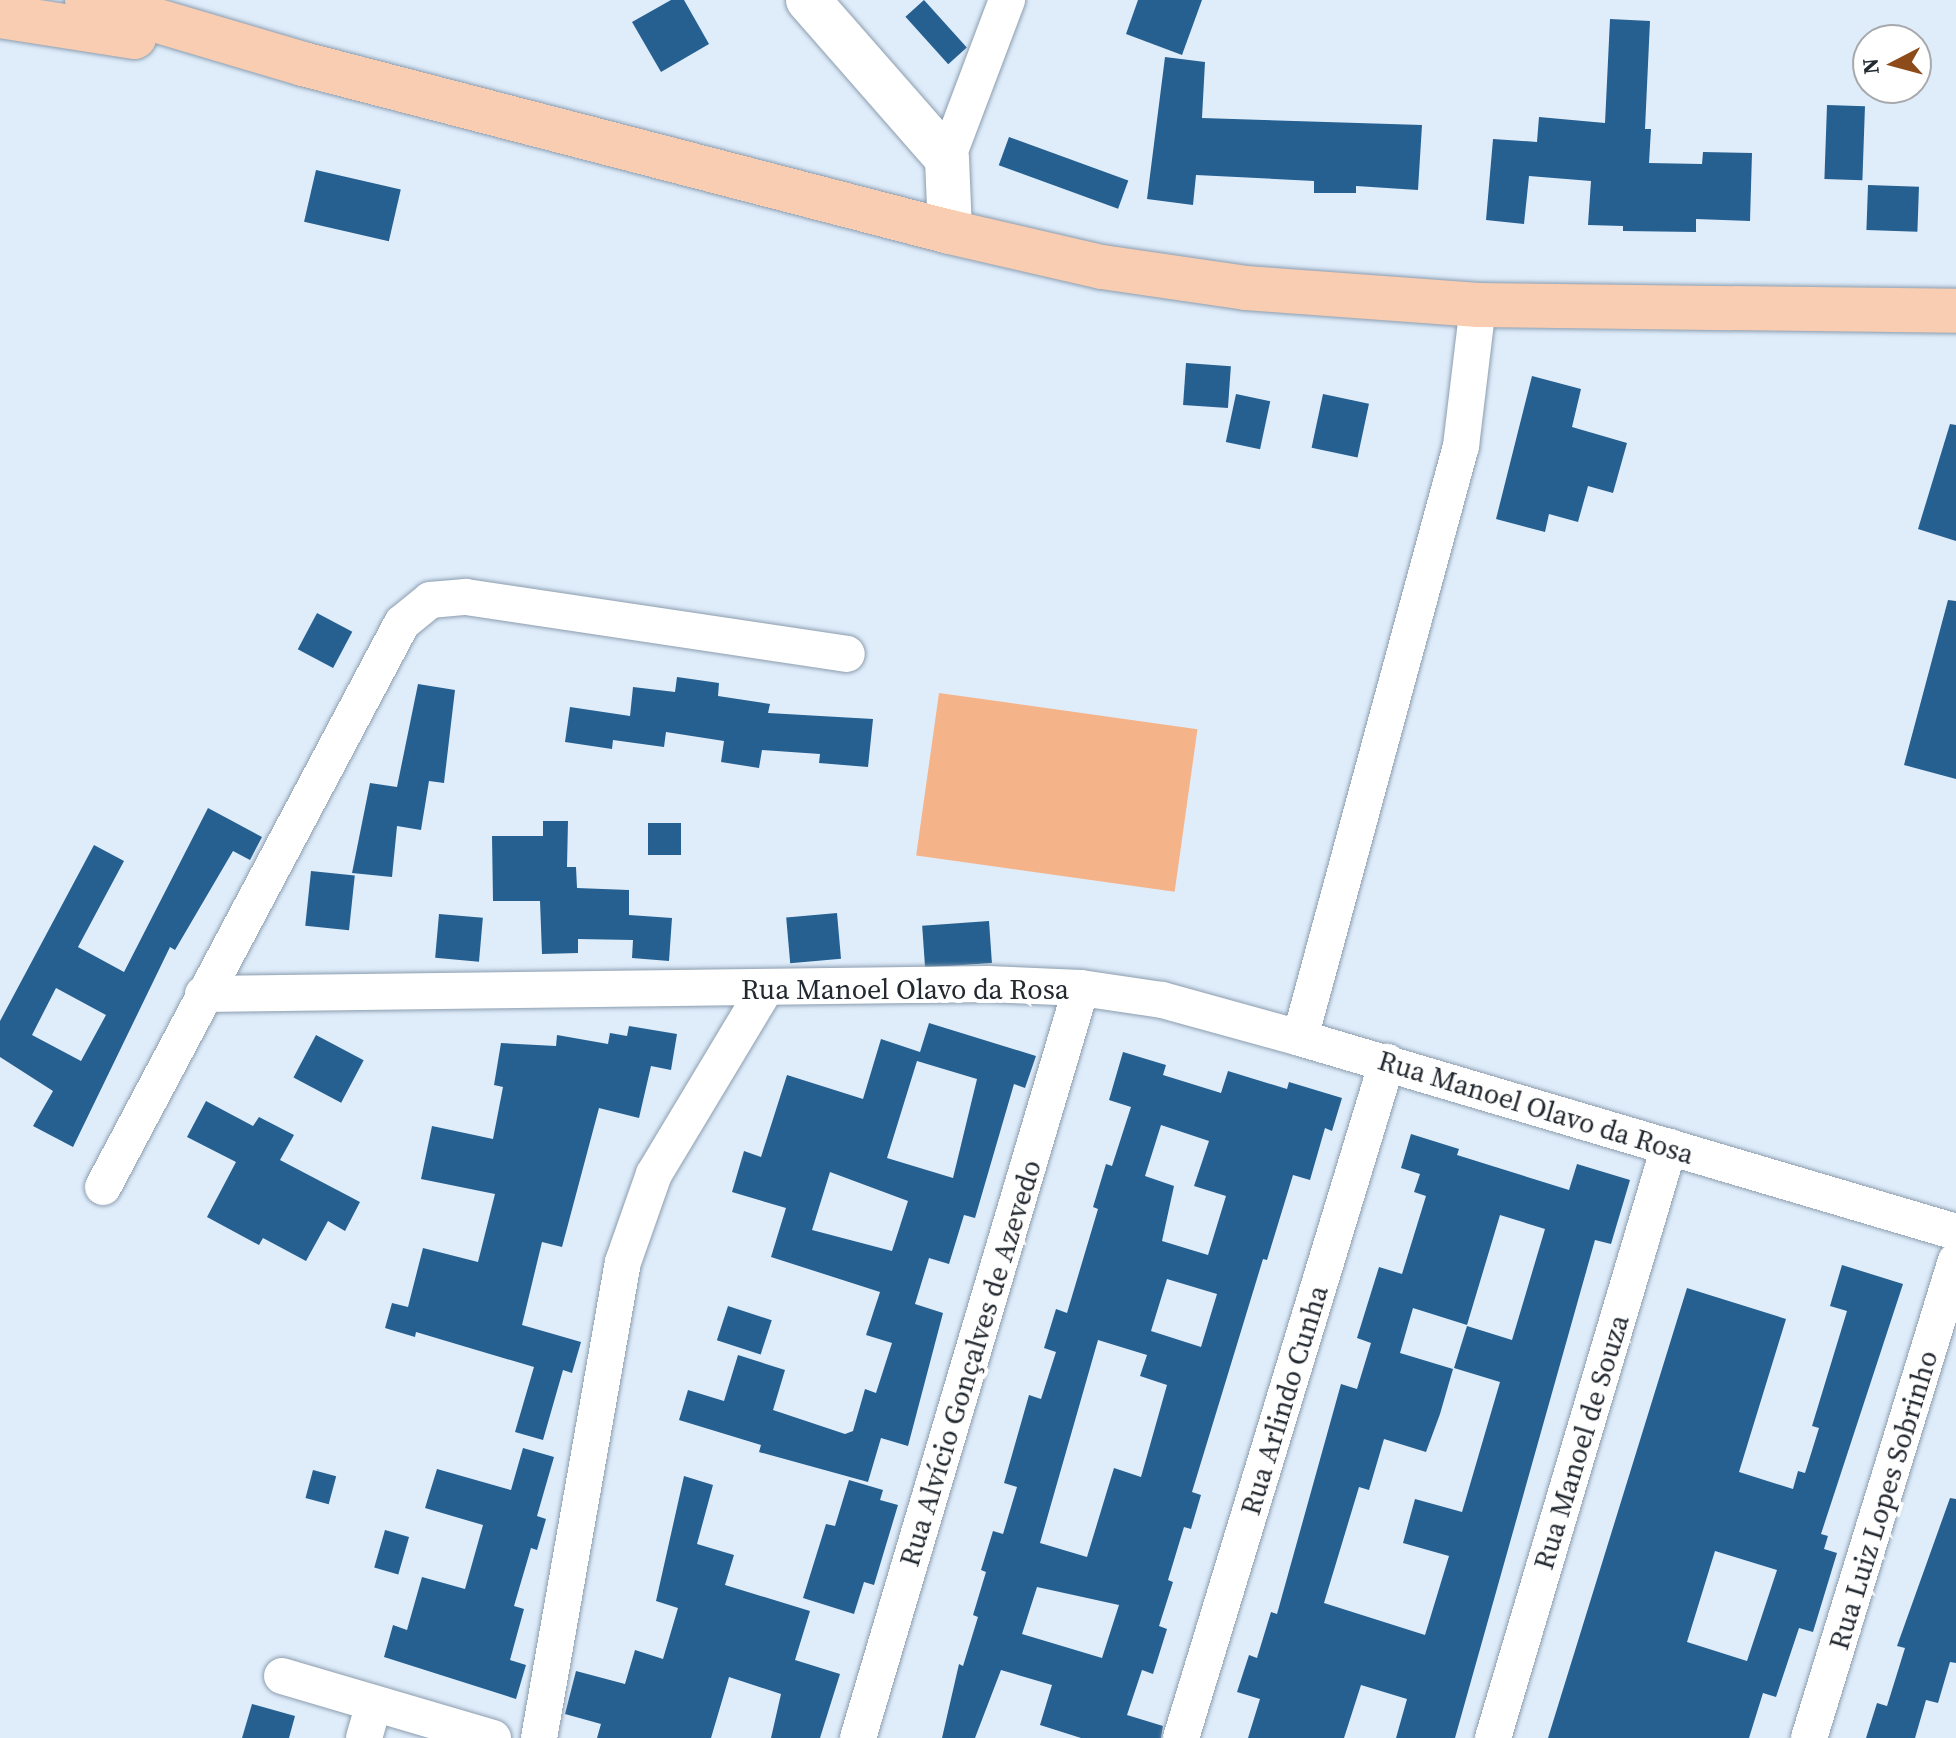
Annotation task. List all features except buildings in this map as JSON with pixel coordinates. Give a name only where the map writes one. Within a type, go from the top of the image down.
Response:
[{"type":"main road","points":[[87,0],[303,64],[950,232],[1102,267],[1246,288],[1478,305],[1956,311]]},
{"type":"main road","points":[[0,16],[303,64]]},
{"type":"street","points":[[808,0],[947,159]]},
{"type":"street","points":[[950,232],[947,159],[1007,0]]},
{"type":"street","points":[[1300,1038],[1461,446],[1478,305]]},
{"type":"street","points":[[103,1187],[402,623],[430,600],[466,597],[847,654]]},
{"type":"street","name":"Rua Manoel Olavo da Rosa","points":[[203,994],[764,991],[988,984],[1081,988],[1162,1000],[1387,1062],[1956,1232]]},
{"type":"street","name":"Rua Alvício Gonçalves de Azevedo","points":[[858,1738],[1081,988]]},
{"type":"street","points":[[539,1738],[623,1262],[654,1174],[764,991]]},
{"type":"street","name":"Rua Arlindo Cunha","points":[[1181,1738],[1387,1062]]},
{"type":"street","name":"Rua Manoel de Souza","points":[[1493,1738],[1669,1147]]},
{"type":"street","name":"Rua Luiz Lopes Sobrinho","points":[[1809,1738],[1956,1261]]},
{"type":"street","points":[[282,1676],[493,1738]]},
{"type":"street","points":[[364,1738],[374,1703]]},
{"type":"shaded area","points":[[939,693],[1197,729],[1175,892],[916,855]]}]
